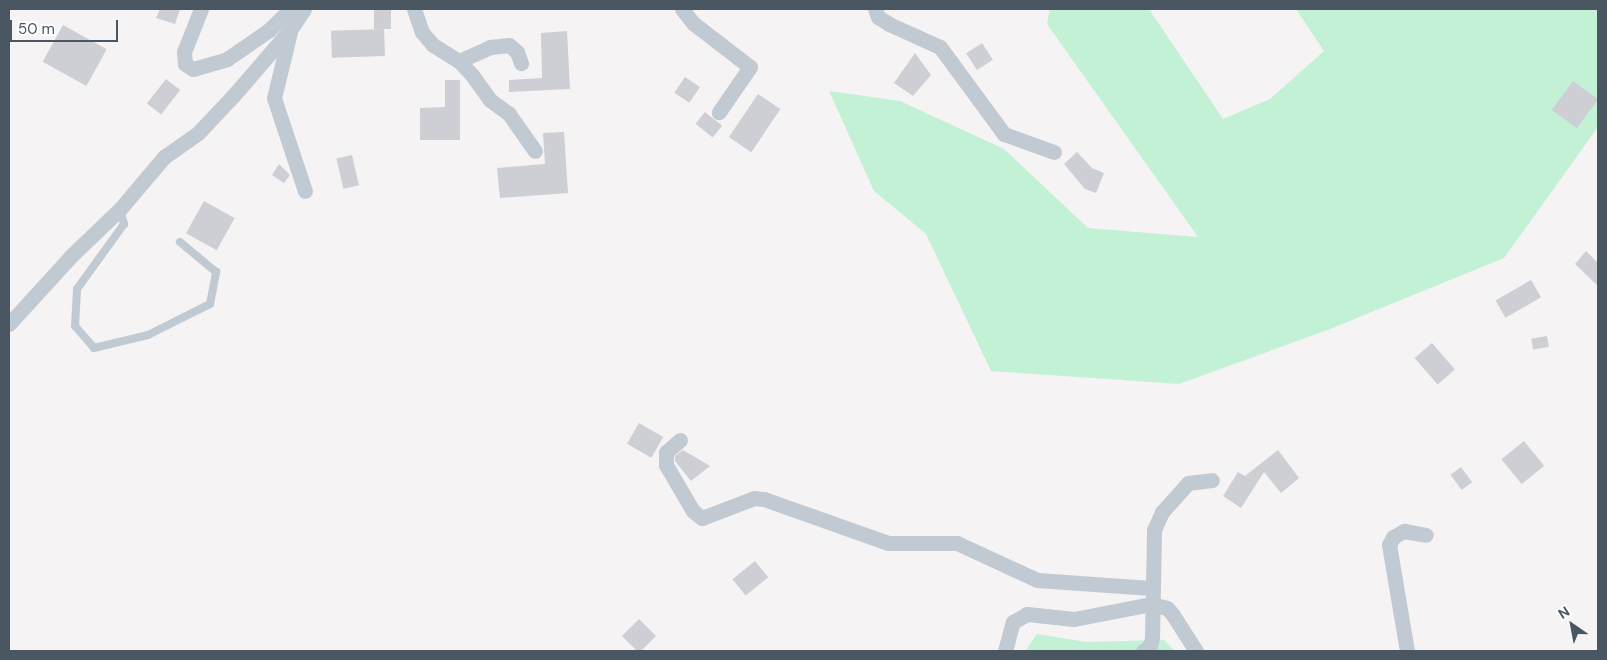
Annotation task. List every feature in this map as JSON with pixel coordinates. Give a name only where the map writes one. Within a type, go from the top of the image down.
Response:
[{"type":"street","points":[[201,9],[184,52],[185,64],[193,69],[227,60],[269,30],[291,9]]},
{"type":"street","points":[[9,324],[71,256],[120,209],[164,157],[198,133],[290,30],[304,9]]},
{"type":"street","points":[[414,9],[422,32],[432,45],[459,61],[490,100],[509,114],[535,151]]},
{"type":"street","points":[[682,9],[693,23],[750,67],[719,112]]},
{"type":"street","points":[[875,9],[878,17],[889,24],[940,47],[1004,134],[1054,152]]},
{"type":"street","points":[[290,30],[274,98],[305,191]]},
{"type":"street","points":[[459,61],[490,47],[509,45],[517,52],[521,64]]},
{"type":"street","points":[[680,440],[666,452],[666,465],[694,511],[702,518],[754,498],[764,499],[888,543],[957,543],[1037,580],[1152,588]]},
{"type":"street","points":[[1143,651],[1150,646],[1152,638],[1151,604],[1154,530],[1162,512],[1188,483],[1212,480]]},
{"type":"street","points":[[1407,651],[1389,545],[1393,537],[1404,531],[1426,535]]},
{"type":"street","points":[[1005,651],[1013,622],[1027,614],[1074,618],[1151,604],[1167,608],[1196,651]]},
{"type":"lane","points":[[120,209],[124,224],[76,289],[75,326],[94,348],[148,335],[210,304],[216,272],[180,242]]},
{"type":"green space","points":[[1050,9],[1149,9],[1223,119],[1270,99],[1324,51],[1296,9],[1598,9],[1598,127],[1504,258],[1330,329],[1179,384],[991,371],[926,234],[874,191],[829,91],[900,101],[1004,149],[1088,228],[1198,237],[1047,24]]},
{"type":"green space","points":[[1037,634],[1086,642],[1164,640],[1175,651],[1025,651]]},
{"type":"building","points":[[160,9],[180,9],[175,24],[156,18]]},
{"type":"building","points":[[374,9],[391,9],[391,29],[374,29]]},
{"type":"building","points":[[63,25],[107,49],[86,86],[43,62]]},
{"type":"building","points":[[384,29],[385,56],[332,58],[331,31]]},
{"type":"building","points":[[567,31],[570,89],[509,92],[509,80],[542,78],[541,33]]},
{"type":"building","points":[[982,43],[993,60],[977,70],[966,53]]},
{"type":"building","points":[[915,53],[931,75],[913,96],[894,83]]},
{"type":"building","points":[[685,77],[700,87],[689,103],[674,93]]},
{"type":"building","points":[[166,79],[180,90],[161,115],[147,103]]},
{"type":"building","points":[[445,80],[460,80],[460,140],[420,140],[420,108],[445,107]]},
{"type":"building","points":[[1573,81],[1598,99],[1577,128],[1552,110]]},
{"type":"building","points":[[758,94],[780,109],[751,152],[729,137]]},
{"type":"building","points":[[705,112],[722,126],[713,138],[696,124]]},
{"type":"building","points":[[564,132],[568,193],[500,198],[497,168],[545,164],[543,133]]},
{"type":"building","points":[[1077,152],[1092,168],[1104,173],[1096,193],[1085,189],[1064,164]]},
{"type":"building","points":[[352,155],[359,185],[343,189],[336,159]]},
{"type":"building","points":[[279,164],[290,175],[284,183],[272,175]]},
{"type":"building","points":[[204,201],[235,218],[217,250],[186,233]]},
{"type":"building","points":[[1586,251],[1598,263],[1598,286],[1575,264]]},
{"type":"building","points":[[1531,280],[1541,297],[1505,318],[1495,300]]},
{"type":"building","points":[[1547,336],[1549,347],[1533,350],[1531,339]]},
{"type":"building","points":[[1432,343],[1455,369],[1438,385],[1415,358]]},
{"type":"building","points":[[639,423],[663,437],[651,458],[627,444]]},
{"type":"building","points":[[1524,441],[1544,466],[1522,484],[1501,459]]},
{"type":"building","points":[[683,450],[710,466],[691,481],[675,461],[675,456]]},
{"type":"building","points":[[1278,450],[1299,478],[1281,493],[1264,472],[1241,508],[1223,496],[1238,472],[1245,476]]},
{"type":"building","points":[[1461,467],[1472,482],[1462,490],[1450,475]]},
{"type":"building","points":[[755,561],[768,577],[746,596],[732,579]]},
{"type":"building","points":[[639,619],[656,636],[641,651],[637,651],[622,636]]}]
